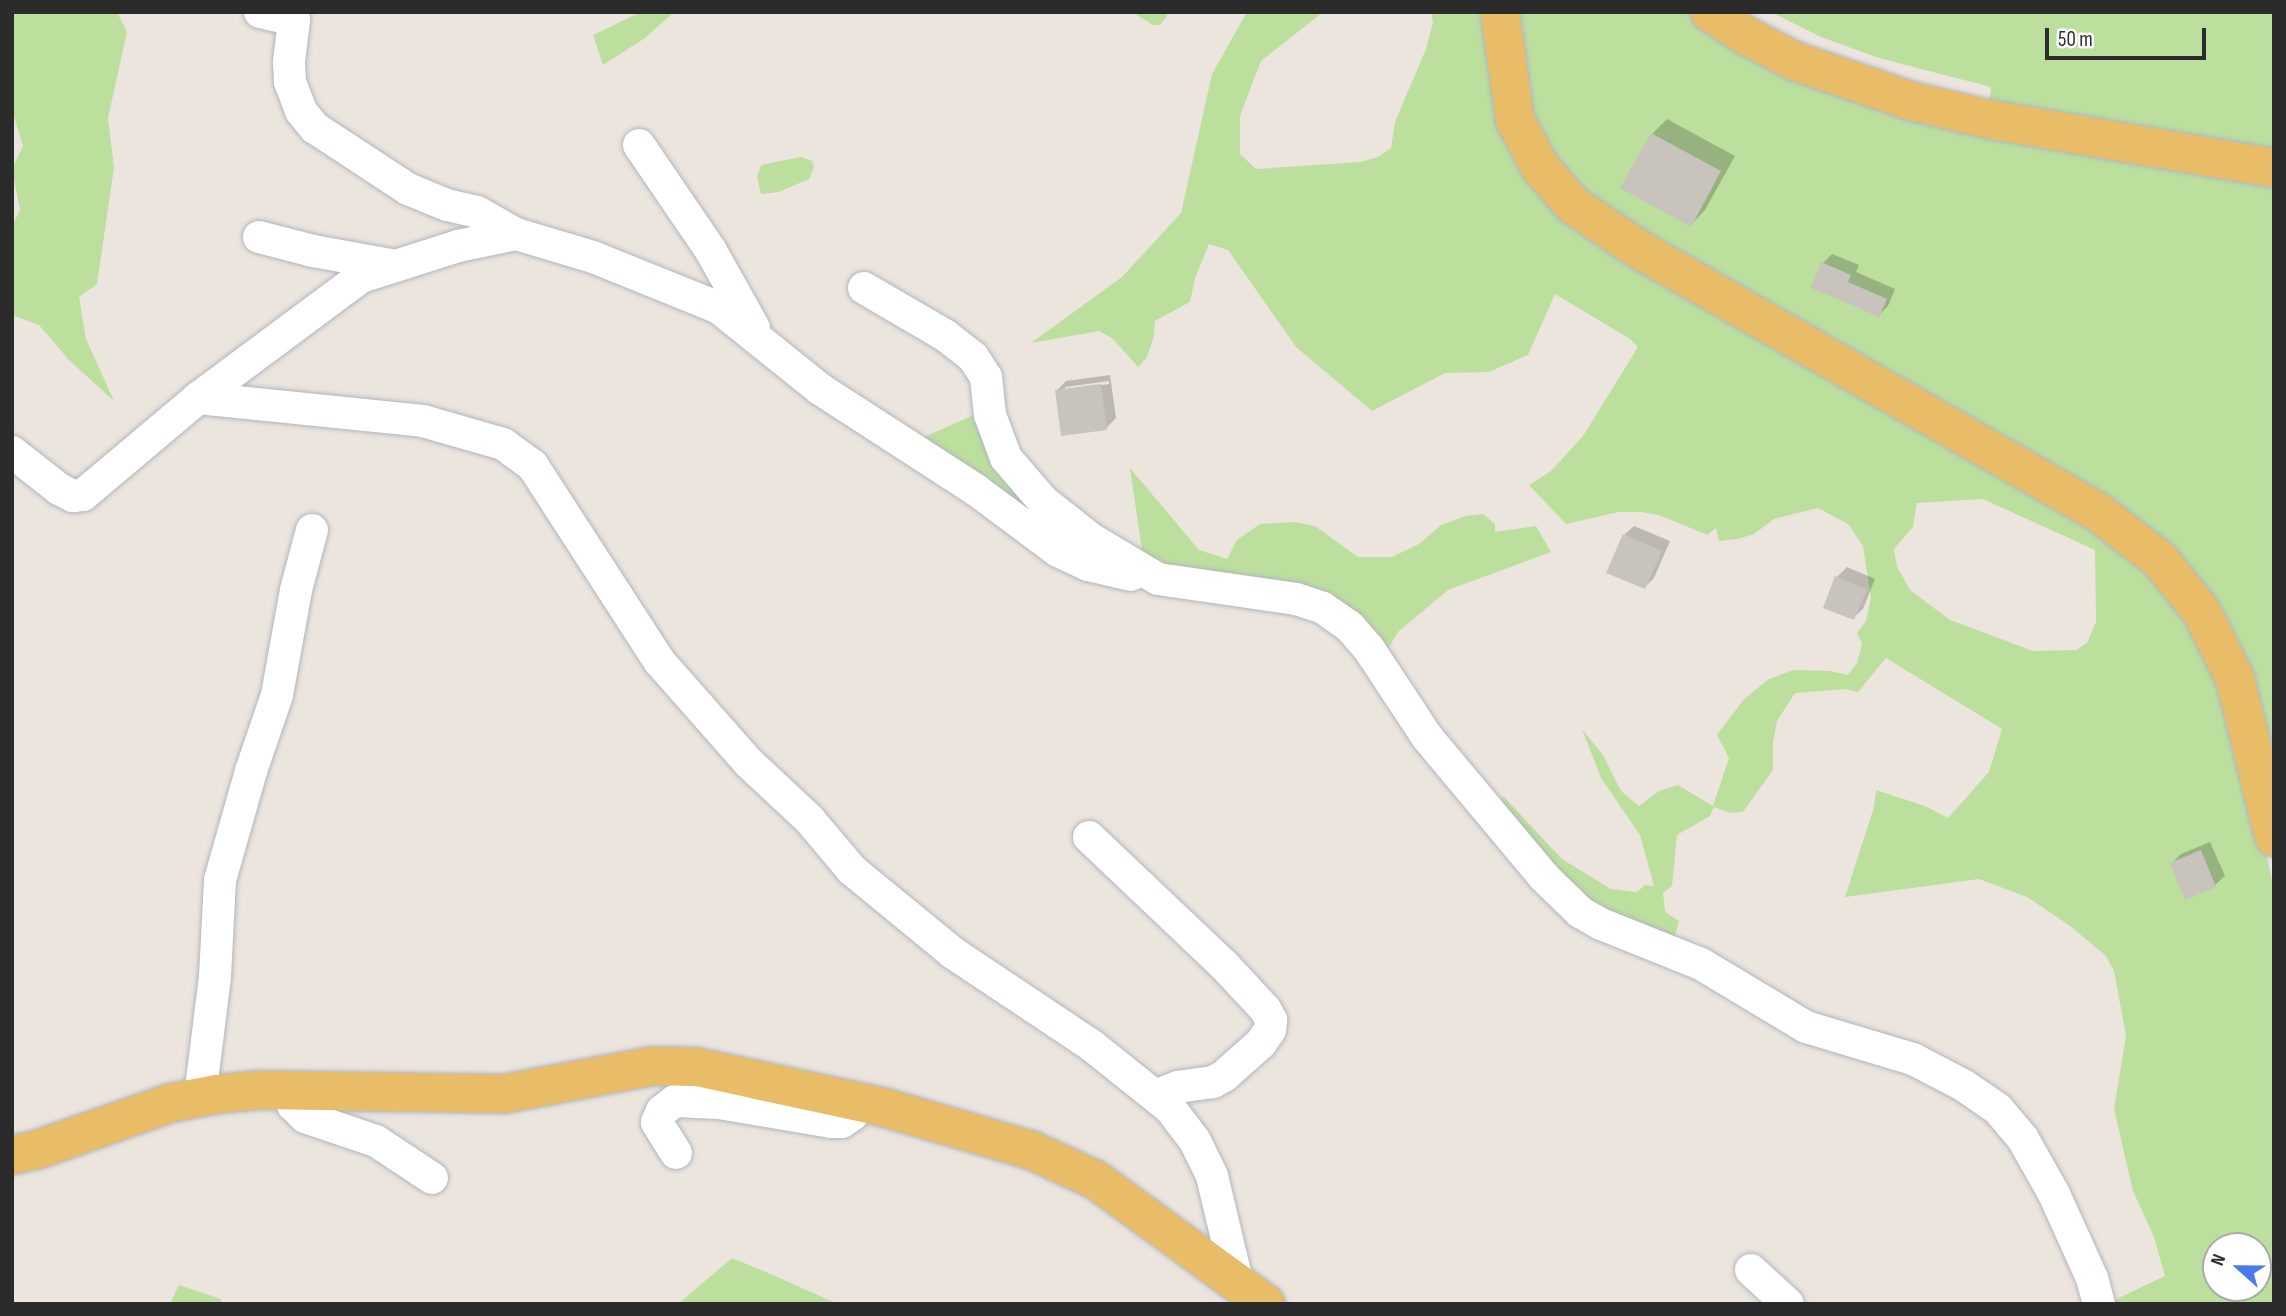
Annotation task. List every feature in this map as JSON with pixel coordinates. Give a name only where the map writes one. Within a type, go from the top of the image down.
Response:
[{"type":"main road","points":[[1500,12],[1515,120],[1540,167],[1573,205],[1640,250],[2098,512],[2160,560],[2202,611],[2235,679],[2274,836]]},
{"type":"main road","points":[[1710,12],[1745,35],[1795,61],[1899,97],[1993,120],[2274,168]]},
{"type":"main road","points":[[12,1155],[36,1150],[170,1102],[200,1097],[260,1090],[289,1093],[503,1094],[663,1066],[697,1067],[747,1075],[859,1102],[1031,1150],[1096,1181],[1251,1292]]},
{"type":"street","points":[[260,12],[294,20],[289,77],[297,104],[312,125],[384,176],[408,189],[477,212],[516,234],[593,257],[702,300],[734,317],[820,389],[976,490],[1058,551],[1103,570],[1296,599],[1333,613],[1369,649],[1417,724],[1468,788],[1544,877],[1580,912],[1601,924],[1701,964],[1806,1027],[1900,1054],[1986,1099],[2016,1129],[2042,1171],[2092,1278],[2099,1304]]},
{"type":"street","points":[[639,145],[711,251],[761,341]]},
{"type":"street","points":[[12,452],[59,489],[73,496],[83,495],[198,398],[345,287],[369,273],[392,265],[516,234]]},
{"type":"street","points":[[259,237],[324,254],[392,265]]},
{"type":"street","points":[[864,288],[946,336],[973,357],[986,377],[990,415],[997,440],[1015,470],[1043,501],[1074,527],[1158,579]]},
{"type":"street","points":[[198,398],[413,419],[490,439],[518,454],[533,466],[659,661],[749,763],[809,819],[852,870],[953,953],[1081,1038],[1157,1095],[1184,1125],[1209,1168],[1251,1292]]},
{"type":"street","points":[[200,1097],[215,976],[220,880],[251,771],[277,695],[296,590],[312,530]]},
{"type":"street","points":[[1089,837],[1223,964],[1257,1000],[1271,1020],[1270,1030],[1261,1044],[1224,1076],[1213,1082],[1178,1087],[1157,1095]]},
{"type":"street","points":[[289,1093],[293,1105],[305,1117],[376,1141],[432,1178]]},
{"type":"street","points":[[676,1153],[657,1122],[662,1111],[675,1101],[719,1103],[831,1122],[842,1122],[852,1115],[859,1102]]},
{"type":"street","points":[[1751,1270],[1788,1304]]},
{"type":"green space","points":[[12,12],[117,12],[127,32],[108,118],[114,168],[97,284],[79,297],[86,339],[114,401],[69,360],[39,325],[12,315],[12,226],[20,210],[12,169],[23,146],[12,110]]},
{"type":"green space","points":[[641,12],[674,12],[645,38],[603,65],[593,35]]},
{"type":"green space","points":[[1132,12],[1167,12],[1167,16],[1160,25],[1153,25]]},
{"type":"green space","points":[[1247,12],[1323,12],[1261,61],[1240,116],[1240,154],[1256,169],[1360,162],[1378,157],[1391,148],[1395,122],[1426,49],[1433,22],[1431,12],[1484,12],[1512,150],[2131,551],[2196,625],[2254,794],[2274,890],[2274,1304],[2106,1304],[2165,1276],[2154,1237],[2133,1191],[2114,1109],[2126,1036],[2114,971],[2106,956],[2070,926],[2027,897],[1979,879],[1845,897],[1874,807],[1876,790],[1925,806],[1948,818],[1989,772],[2002,729],[1886,658],[1858,692],[1845,689],[1795,693],[1777,721],[1773,742],[1773,770],[1743,812],[1731,813],[1714,807],[1710,816],[1677,835],[1672,886],[1663,893],[1665,912],[1679,921],[1671,950],[1601,924],[1485,808],[1504,797],[1562,859],[1611,889],[1637,892],[1645,885],[1654,886],[1640,835],[1601,778],[1582,729],[1603,755],[1621,791],[1639,806],[1659,791],[1678,785],[1713,806],[1729,758],[1717,735],[1744,699],[1769,679],[1793,670],[1830,671],[1848,675],[1857,663],[1862,644],[1857,633],[1866,621],[1871,598],[1863,546],[1848,524],[1818,508],[1774,519],[1754,534],[1719,541],[1716,528],[1707,535],[1659,515],[1642,512],[1619,512],[1566,524],[1529,485],[1551,471],[1583,436],[1638,347],[1630,339],[1555,294],[1528,355],[1489,372],[1445,373],[1372,411],[1296,347],[1228,250],[1209,244],[1195,278],[1190,302],[1155,321],[1154,336],[1147,357],[1138,367],[1112,338],[1099,331],[1031,343],[1122,277],[1181,213],[1212,74]],"holes":[[[1983,499],[2095,550],[2096,622],[2087,643],[2076,650],[2033,651],[1950,620],[1910,590],[1897,567],[1894,549],[1913,527],[1917,503]]]},
{"type":"green space","points":[[1512,12],[1687,12],[1718,34],[2274,182],[2274,762],[2242,651],[2221,607],[2154,536],[1587,201],[1534,136]]},
{"type":"green space","points":[[1771,12],[2274,12],[2274,159],[1988,108],[1991,87],[1879,58],[1821,37]]},
{"type":"green space","points":[[801,157],[812,161],[814,168],[809,179],[779,192],[761,194],[757,177],[761,165]]},
{"type":"green space","points":[[988,401],[997,440],[1145,571],[1130,468],[1199,550],[1227,559],[1237,540],[1260,524],[1294,522],[1315,526],[1358,557],[1392,557],[1419,544],[1441,525],[1465,516],[1483,514],[1495,524],[1495,532],[1536,526],[1551,552],[1448,590],[1398,632],[1379,664],[1350,627],[1158,579],[906,445],[974,415]]},
{"type":"green space","points":[[732,1258],[766,1272],[838,1304],[678,1304]]},
{"type":"green space","points":[[179,1285],[221,1299],[222,1304],[170,1304]]},
{"type":"building","points":[[1651,133],[1721,171],[1691,227],[1620,188]]},
{"type":"building","points":[[1821,262],[1851,275],[1848,282],[1887,299],[1879,317],[1811,288]]},
{"type":"building","points":[[1101,384],[1107,430],[1061,436],[1055,390]]},
{"type":"building","points":[[1623,534],[1662,551],[1645,589],[1606,573]]},
{"type":"building","points":[[1835,576],[1867,589],[1854,620],[1823,608]]},
{"type":"building","points":[[2201,850],[2216,887],[2185,900],[2170,863]]}]
